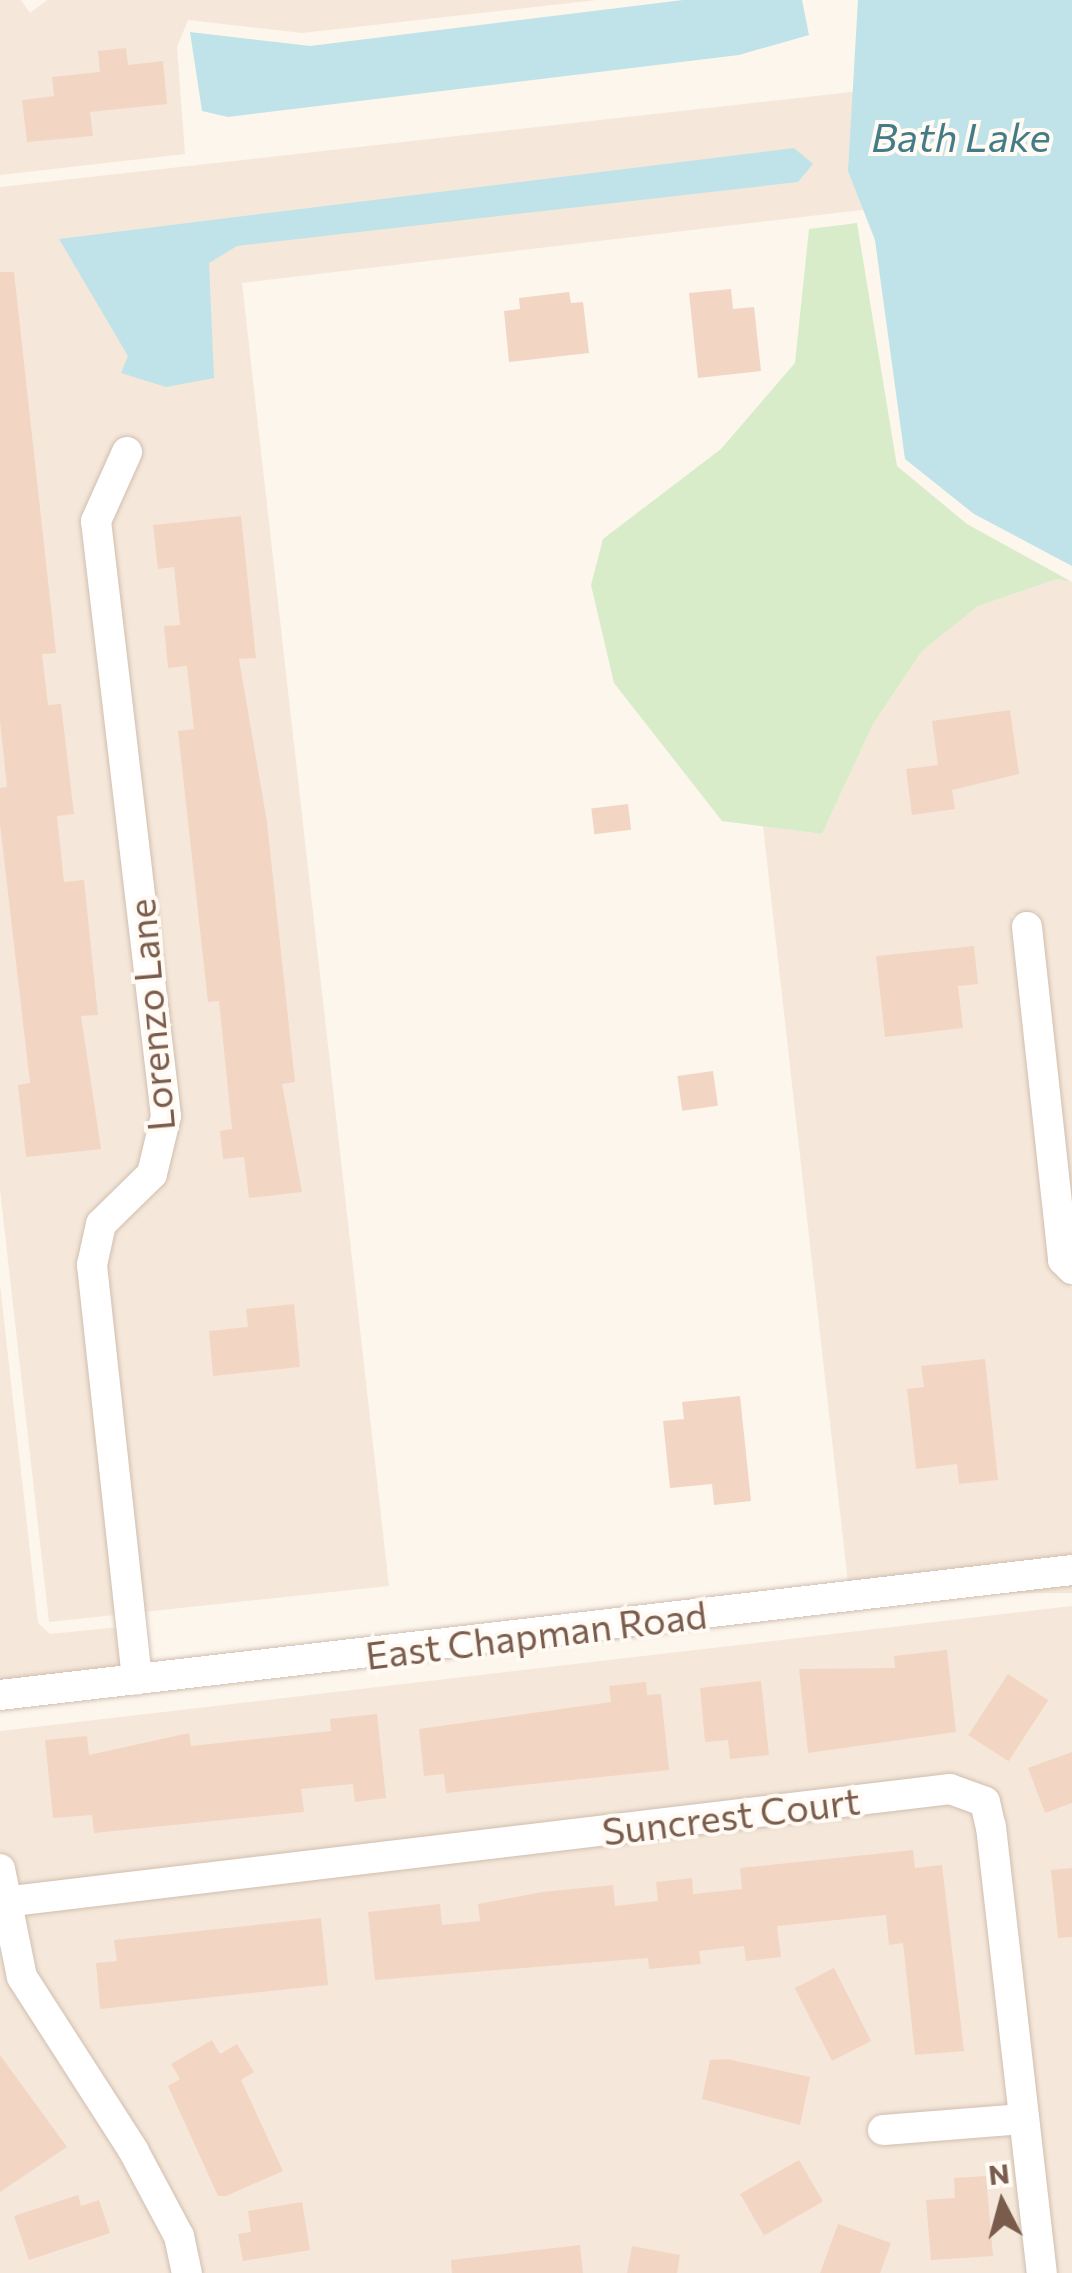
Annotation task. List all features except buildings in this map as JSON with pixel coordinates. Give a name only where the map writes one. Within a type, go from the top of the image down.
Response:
[{"type":"street","name":"Lorenzo Lane","points":[[127,452],[96,521],[166,1116],[152,1174],[101,1224],[92,1265],[138,1680]]},
{"type":"street","points":[[1027,927],[1064,1260],[1072,1269]]},
{"type":"street","name":"East Chapman Road","points":[[0,1696],[1072,1570]]},
{"type":"street","name":"Suncrest Court","points":[[4,1902],[950,1789],[985,1802],[991,1827],[1042,2273]]},
{"type":"street","points":[[0,1869],[22,1977],[133,2150],[178,2236],[186,2273]]},
{"type":"street","points":[[883,2130],[1024,2119]]},
{"type":"shaded area","points":[[0,0],[21,0],[30,13],[47,0],[597,0],[302,33],[188,20],[177,47],[185,154],[0,175]]},
{"type":"shaded area","points":[[958,80],[972,197],[242,283],[389,1586],[49,1622],[0,1190],[0,187]]},
{"type":"shaded area","points":[[1057,579],[1072,582],[1072,1223],[1037,912],[1012,915],[1051,1261],[1072,1289],[1072,1556],[848,1583],[763,826],[822,834],[873,724],[922,651],[977,606]]},
{"type":"shaded area","points":[[0,1284],[38,1623],[50,1634],[119,1627],[124,1668],[0,1681]]},
{"type":"shaded area","points":[[849,1585],[1072,1585],[1072,1593],[849,1593]]},
{"type":"shaded area","points":[[1072,1606],[1072,2273],[0,2273],[0,1731]]},
{"type":"green space","points":[[857,223],[897,466],[967,524],[1072,582],[1057,579],[978,606],[922,651],[873,724],[822,834],[722,821],[614,683],[591,585],[603,539],[721,449],[795,363],[809,229]]},
{"type":"water","points":[[683,0],[802,0],[809,35],[739,55],[228,117],[202,111],[190,32],[310,46]]},
{"type":"water","name":"Bath Lake","points":[[858,0],[1072,0],[1072,566],[974,514],[905,459],[875,240],[848,171]]},
{"type":"water","points":[[794,148],[813,164],[798,182],[237,246],[209,263],[214,378],[166,387],[121,373],[128,356],[59,239]]}]
